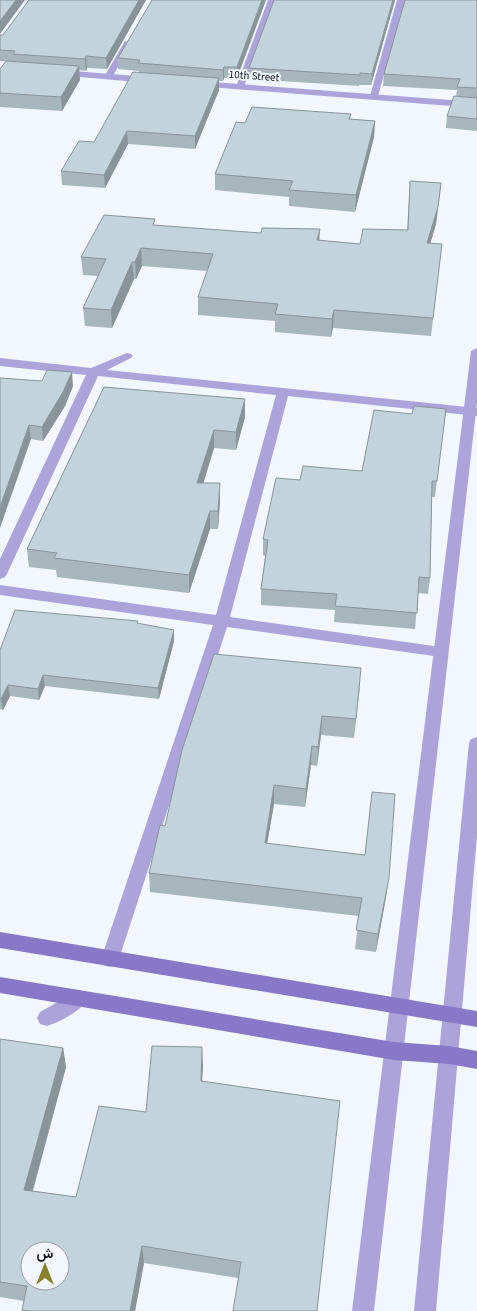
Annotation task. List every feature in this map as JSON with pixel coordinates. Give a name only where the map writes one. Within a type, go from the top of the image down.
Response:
[{"type":"main road","points":[[0,940],[477,1019]]},
{"type":"main road","points":[[0,985],[394,1051],[449,1055],[477,1060]]},
{"type":"street","points":[[240,87],[272,0]]},
{"type":"street","points":[[374,96],[401,0]]},
{"type":"street","points":[[108,77],[133,34]]},
{"type":"street","points":[[49,76],[108,77],[157,84],[49,76]]},
{"type":"street","name":"10th Street","points":[[477,105],[240,87],[191,87],[477,112]]},
{"type":"street","points":[[363,1311],[442,652],[473,411],[477,351]]},
{"type":"street","points":[[0,574],[94,371],[127,356]]},
{"type":"street","points":[[0,362],[473,411]]},
{"type":"street","points":[[110,958],[222,621],[284,391]]},
{"type":"street","points":[[0,590],[442,652]]},
{"type":"street","points":[[425,1311],[477,743]]},
{"type":"street","points":[[46,1018],[79,998]]},
{"type":"building","points":[[0,0],[16,0],[0,21]]},
{"type":"building","points":[[29,0],[139,0],[106,58],[86,56],[85,59],[13,54],[15,51],[0,50],[0,35],[3,35]]},
{"type":"building","points":[[152,0],[262,0],[237,67],[224,67],[223,70],[138,63],[140,60],[118,58]]},
{"type":"building","points":[[274,0],[393,0],[372,74],[360,73],[360,75],[249,68]]},
{"type":"building","points":[[405,0],[477,0],[477,88],[457,87],[460,79],[384,74]]},
{"type":"building","points":[[6,61],[79,66],[61,97],[0,93],[0,69]]},
{"type":"building","points":[[133,72],[219,78],[195,136],[127,131],[104,175],[61,171],[79,141],[94,142]]},
{"type":"building","points":[[454,96],[477,98],[477,119],[447,116]]},
{"type":"building","points":[[252,107],[351,114],[349,119],[375,121],[356,195],[289,190],[293,181],[215,174],[236,122],[245,123]]},
{"type":"building","points":[[410,181],[441,183],[438,207],[427,243],[442,244],[433,318],[334,310],[332,319],[275,314],[278,304],[198,297],[213,254],[141,248],[135,262],[132,262],[111,310],[83,308],[106,259],[81,257],[104,215],[155,219],[153,225],[261,233],[262,228],[320,229],[317,240],[360,244],[363,229],[408,230]]},
{"type":"building","points":[[47,370],[72,372],[63,392],[42,427],[29,425],[0,507],[0,378],[42,381]]},
{"type":"building","points":[[104,387],[245,399],[236,432],[214,430],[197,483],[220,483],[218,511],[210,511],[189,575],[54,558],[57,553],[27,549]]},
{"type":"building","points":[[414,406],[446,409],[437,481],[432,481],[430,578],[419,577],[417,613],[335,606],[337,594],[261,589],[268,540],[263,539],[276,478],[300,480],[303,466],[362,471],[374,410],[412,414]]},
{"type":"building","points":[[15,610],[138,621],[137,623],[174,630],[158,688],[43,675],[38,689],[8,685],[0,699],[0,650]]},
{"type":"building","points":[[214,654],[361,668],[356,719],[322,716],[318,747],[312,746],[306,789],[274,785],[265,843],[365,855],[372,792],[395,794],[389,878],[378,934],[356,930],[362,898],[149,873],[160,825],[165,826],[182,750]]},
{"type":"building","points":[[0,1039],[63,1048],[24,1190],[76,1197],[99,1106],[146,1112],[152,1046],[202,1047],[201,1081],[340,1101],[317,1311],[233,1311],[241,1262],[142,1246],[130,1311],[22,1310],[26,1291],[70,1291],[70,1241],[20,1241],[20,1285],[0,1282]]}]
